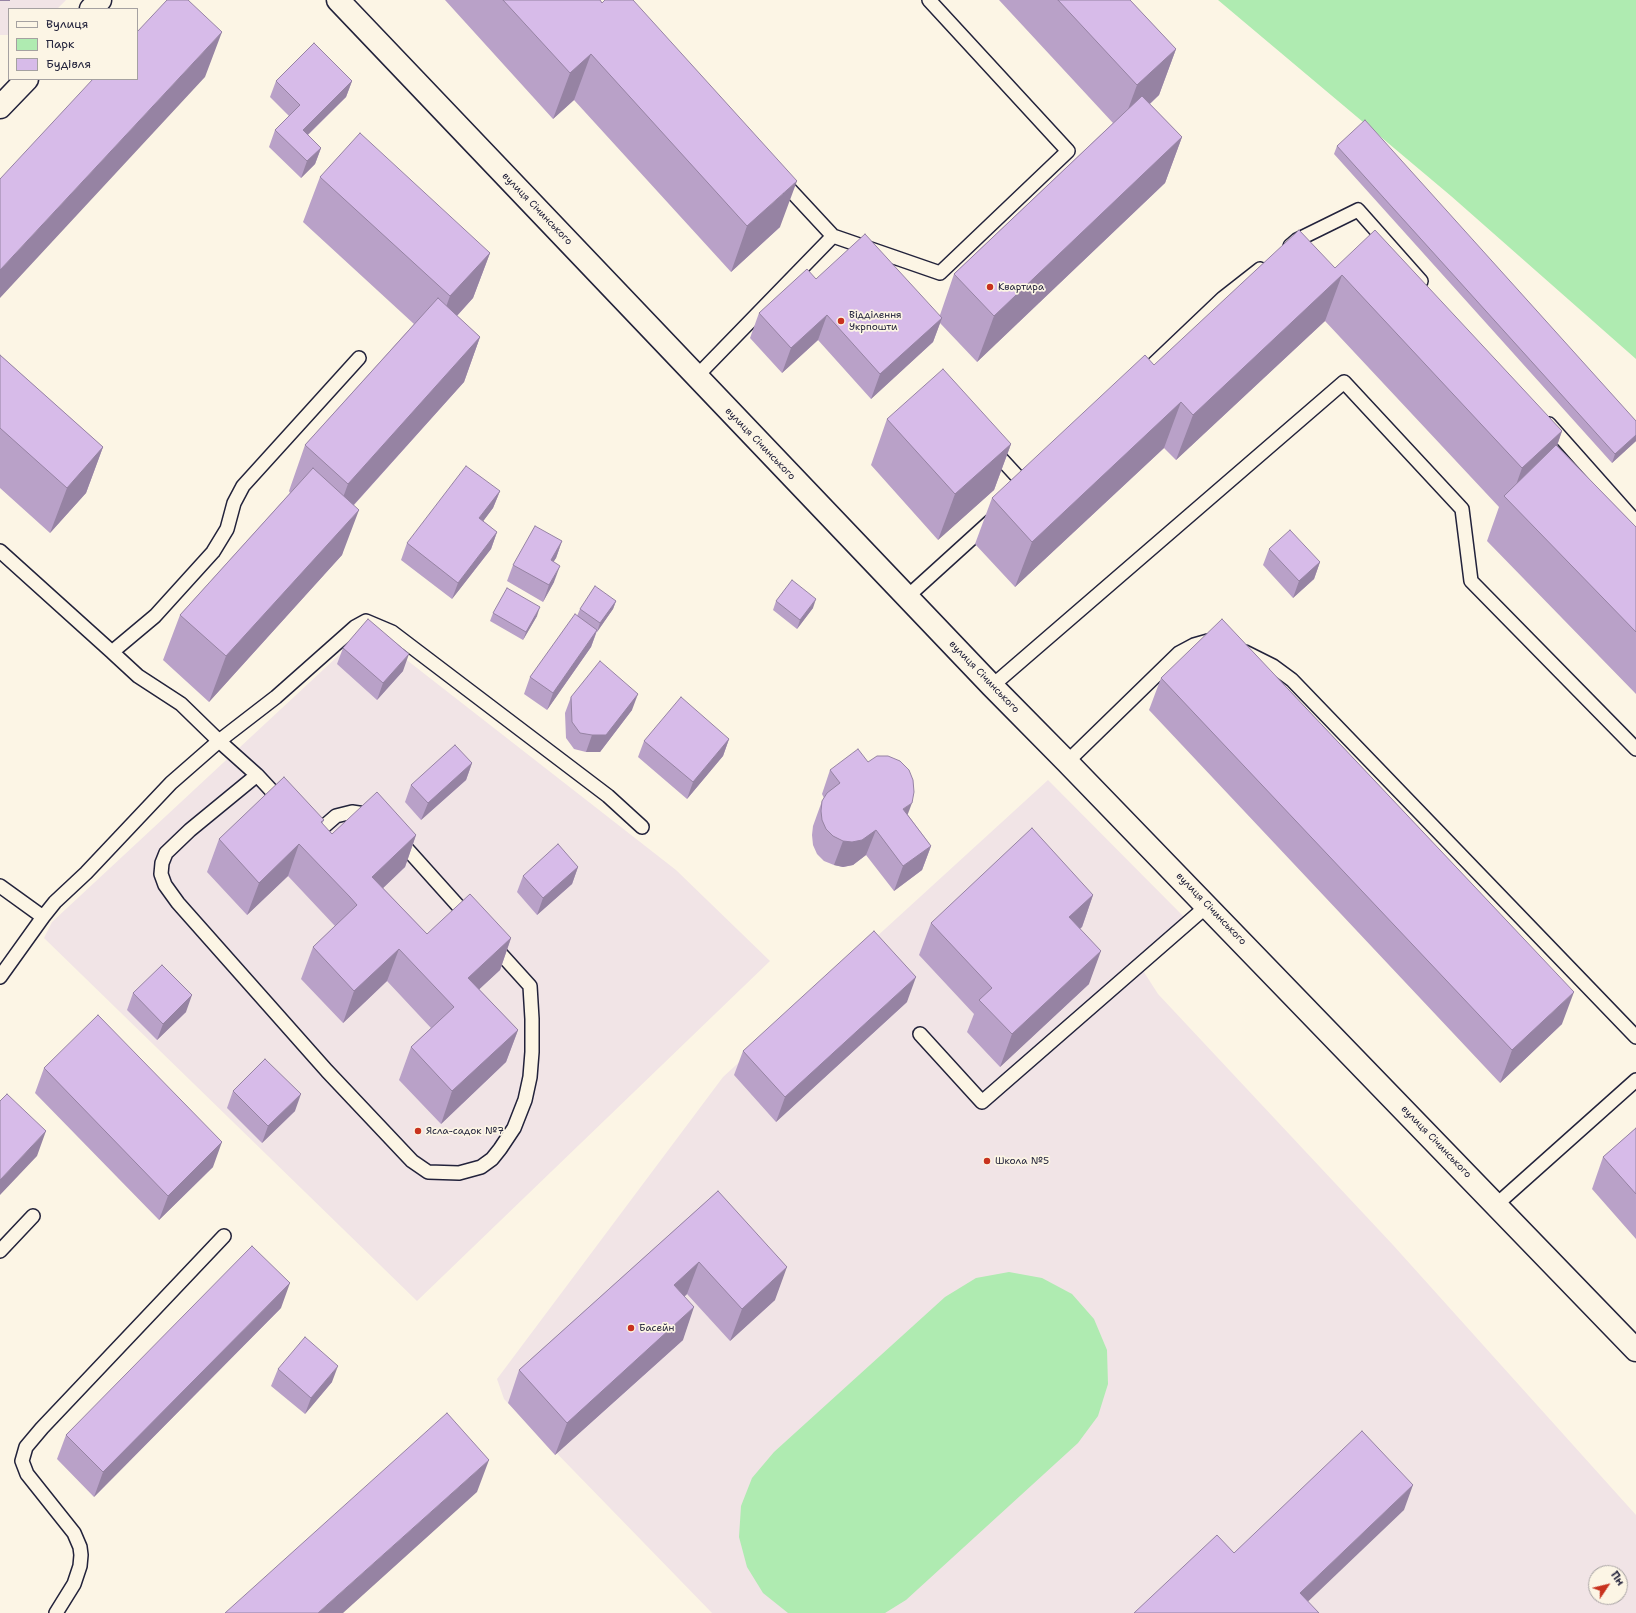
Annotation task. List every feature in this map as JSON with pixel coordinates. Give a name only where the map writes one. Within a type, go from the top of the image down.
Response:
[{"type":"street","points":[[92,8],[100,0]]},
{"type":"street","name":"вулиця Січинського","points":[[338,0],[992,686],[1068,762],[1636,1350]]},
{"type":"street","points":[[0,106],[27,80]]},
{"type":"lane","points":[[774,173],[833,236],[940,273],[1068,151],[930,0]]},
{"type":"lane","points":[[1132,386],[1223,298],[1297,240],[1358,210],[1432,292]]},
{"type":"lane","points":[[696,377],[833,236]]},
{"type":"lane","points":[[112,652],[155,616],[213,552],[227,529],[234,503],[243,486],[360,358]]},
{"type":"lane","points":[[992,686],[1344,382],[1462,509],[1471,581],[1636,749]]},
{"type":"lane","points":[[1542,416],[1636,522]]},
{"type":"lane","points":[[986,442],[1027,487]]},
{"type":"lane","points":[[1016,498],[1038,476]]},
{"type":"lane","points":[[907,597],[1004,508]]},
{"type":"lane","points":[[0,551],[138,676],[181,704],[257,775],[293,814]]},
{"type":"lane","points":[[0,977],[43,916],[55,902],[86,873],[171,783],[219,741],[276,697],[355,627],[366,621],[392,632],[608,796],[642,827]]},
{"type":"lane","points":[[1068,762],[1179,653],[1194,645],[1208,641],[1251,655],[1267,663],[1292,680],[1636,1037]]},
{"type":"lane","points":[[257,775],[190,830],[166,853],[162,863],[161,874],[164,885],[178,903],[327,1071],[412,1161],[428,1172],[470,1171],[481,1167],[492,1160],[514,1128],[525,1100],[530,1077],[532,1052],[530,986],[393,833]]},
{"type":"lane","points":[[303,825],[313,836],[336,816],[344,813],[365,813],[377,816],[382,822]]},
{"type":"lane","points":[[0,886],[43,916]]},
{"type":"lane","points":[[920,1034],[982,1102],[1207,906]]},
{"type":"lane","points":[[1496,1205],[1636,1080]]},
{"type":"lane","points":[[0,1251],[33,1216]]},
{"type":"lane","points":[[56,1613],[74,1584],[80,1560],[80,1547],[74,1533],[27,1474],[22,1461],[26,1448],[42,1428],[224,1236]]},
{"type":"shaded area","points":[[0,0],[66,0],[58,8],[8,8],[8,35],[0,35]]},
{"type":"shaded area","name":"Ясла-садок №7","points":[[367,629],[676,870],[770,961],[417,1301],[44,938],[52,922]]},
{"type":"shaded area","name":"Школа №5","points":[[1048,780],[1190,923],[1142,969],[1158,994],[1393,1245],[1636,1515],[1636,1613],[712,1613],[504,1399],[497,1379],[723,1077]]},
{"type":"green space","points":[[1218,0],[1636,0],[1636,359],[1451,196]]},
{"type":"green space","points":[[1009,1272],[1042,1278],[1072,1294],[1094,1319],[1107,1350],[1108,1384],[1098,1416],[1078,1443],[906,1600],[885,1613],[788,1613],[763,1593],[747,1567],[739,1537],[741,1506],[752,1478],[774,1452],[945,1297],[976,1278]]},
{"type":"building","points":[[167,0],[188,0],[222,32],[0,270],[0,179],[92,80],[138,80],[138,31]]},
{"type":"building","points":[[503,0],[600,0],[602,3],[605,0],[633,0],[797,181],[747,226],[591,54],[570,73]]},
{"type":"building","points":[[1058,0],[1130,0],[1176,49],[1137,85]]},
{"type":"building","points":[[314,43],[352,81],[303,130],[321,148],[307,161],[275,130],[300,105],[276,81]]},
{"type":"building","points":[[1142,96],[1182,137],[994,316],[954,274]]},
{"type":"building","points":[[1365,120],[1636,421],[1636,435],[1615,454],[1337,146]]},
{"type":"building","points":[[360,133],[490,253],[450,296],[320,177]]},
{"type":"building","points":[[1299,230],[1335,268],[1375,230],[1562,431],[1522,468],[1342,275],[1193,415],[1181,402],[1032,542],[992,498],[1145,355],[1154,365]]},
{"type":"building","name":"Відділення Укрпошти","points":[[865,234],[942,318],[880,374],[827,315],[791,348],[759,313],[807,269],[816,279]]},
{"type":"building","points":[[438,298],[480,337],[348,484],[305,445]]},
{"type":"building","points":[[0,355],[103,447],[67,488],[0,428]]},
{"type":"building","points":[[943,369],[1011,444],[955,494],[887,419]]},
{"type":"building","points":[[1556,445],[1636,527],[1636,632],[1504,496]]},
{"type":"building","points":[[466,466],[500,491],[479,518],[497,532],[458,583],[407,543]]},
{"type":"building","points":[[313,468],[359,510],[226,656],[180,615]]},
{"type":"building","points":[[535,526],[562,541],[551,560],[560,566],[549,585],[513,565]]},
{"type":"building","points":[[1290,530],[1320,562],[1299,581],[1269,549]]},
{"type":"building","points":[[792,580],[816,599],[800,620],[776,601]]},
{"type":"building","points":[[595,586],[616,601],[600,623],[580,609]]},
{"type":"building","points":[[507,588],[540,607],[526,632],[493,613]]},
{"type":"building","points":[[575,614],[597,630],[553,693],[530,677]]},
{"type":"building","points":[[368,619],[409,654],[383,683],[343,648]]},
{"type":"building","points":[[1222,619],[1574,992],[1512,1050],[1161,678]]},
{"type":"building","points":[[600,661],[638,694],[606,735],[580,733],[572,722],[571,697]]},
{"type":"building","points":[[681,697],[729,739],[693,782],[644,741]]},
{"type":"building","points":[[455,745],[472,763],[428,803],[411,785]]},
{"type":"building","points":[[858,749],[868,762],[877,756],[888,756],[900,761],[909,770],[913,780],[914,792],[912,803],[903,809],[931,846],[903,866],[876,830],[862,840],[852,842],[843,841],[833,836],[826,829],[822,820],[822,801],[827,793],[840,783],[830,770]]},
{"type":"building","points":[[284,777],[324,820],[321,822],[332,834],[377,792],[416,835],[372,877],[427,934],[470,894],[511,938],[468,978],[518,1030],[452,1091],[411,1047],[454,1007],[399,949],[354,991],[313,947],[357,905],[350,897],[299,844],[259,883],[219,839]]},
{"type":"building","points":[[1032,828],[1093,895],[1069,917],[1101,951],[1012,1034],[979,1000],[992,988],[931,923]]},
{"type":"building","points":[[558,844],[578,867],[543,898],[523,876]]},
{"type":"building","points":[[874,931],[916,977],[785,1097],[743,1051]]},
{"type":"building","points":[[162,965],[192,995],[163,1024],[133,993]]},
{"type":"building","points":[[98,1015],[222,1142],[168,1196],[44,1068]]},
{"type":"building","points":[[265,1059],[301,1094],[268,1126],[233,1091]]},
{"type":"building","points":[[7,1094],[46,1131],[0,1180],[0,1101]]},
{"type":"building","points":[[1636,1128],[1636,1194],[1603,1157]]},
{"type":"building","name":"Басейн","points":[[718,1191],[787,1267],[742,1309],[699,1262],[674,1285],[694,1307],[567,1423],[519,1370]]},
{"type":"building","points":[[252,1246],[290,1283],[103,1472],[66,1435]]},
{"type":"building","points":[[305,1337],[338,1366],[311,1398],[278,1369]]},
{"type":"building","points":[[447,1413],[489,1460],[318,1613],[225,1613]]},
{"type":"building","points":[[1362,1431],[1413,1485],[1300,1593],[1319,1613],[1134,1613],[1217,1535],[1234,1553]]},
{"type":"place","name":"Квартира","points":[[990,287]]},
{"type":"place","name":"Відділення Укрпошти","points":[[841,321]]},
{"type":"place","name":"Ясла-садок №7","points":[[418,1131]]},
{"type":"place","name":"Школа №5","points":[[987,1161]]},
{"type":"place","name":"Басейн","points":[[631,1328]]}]
